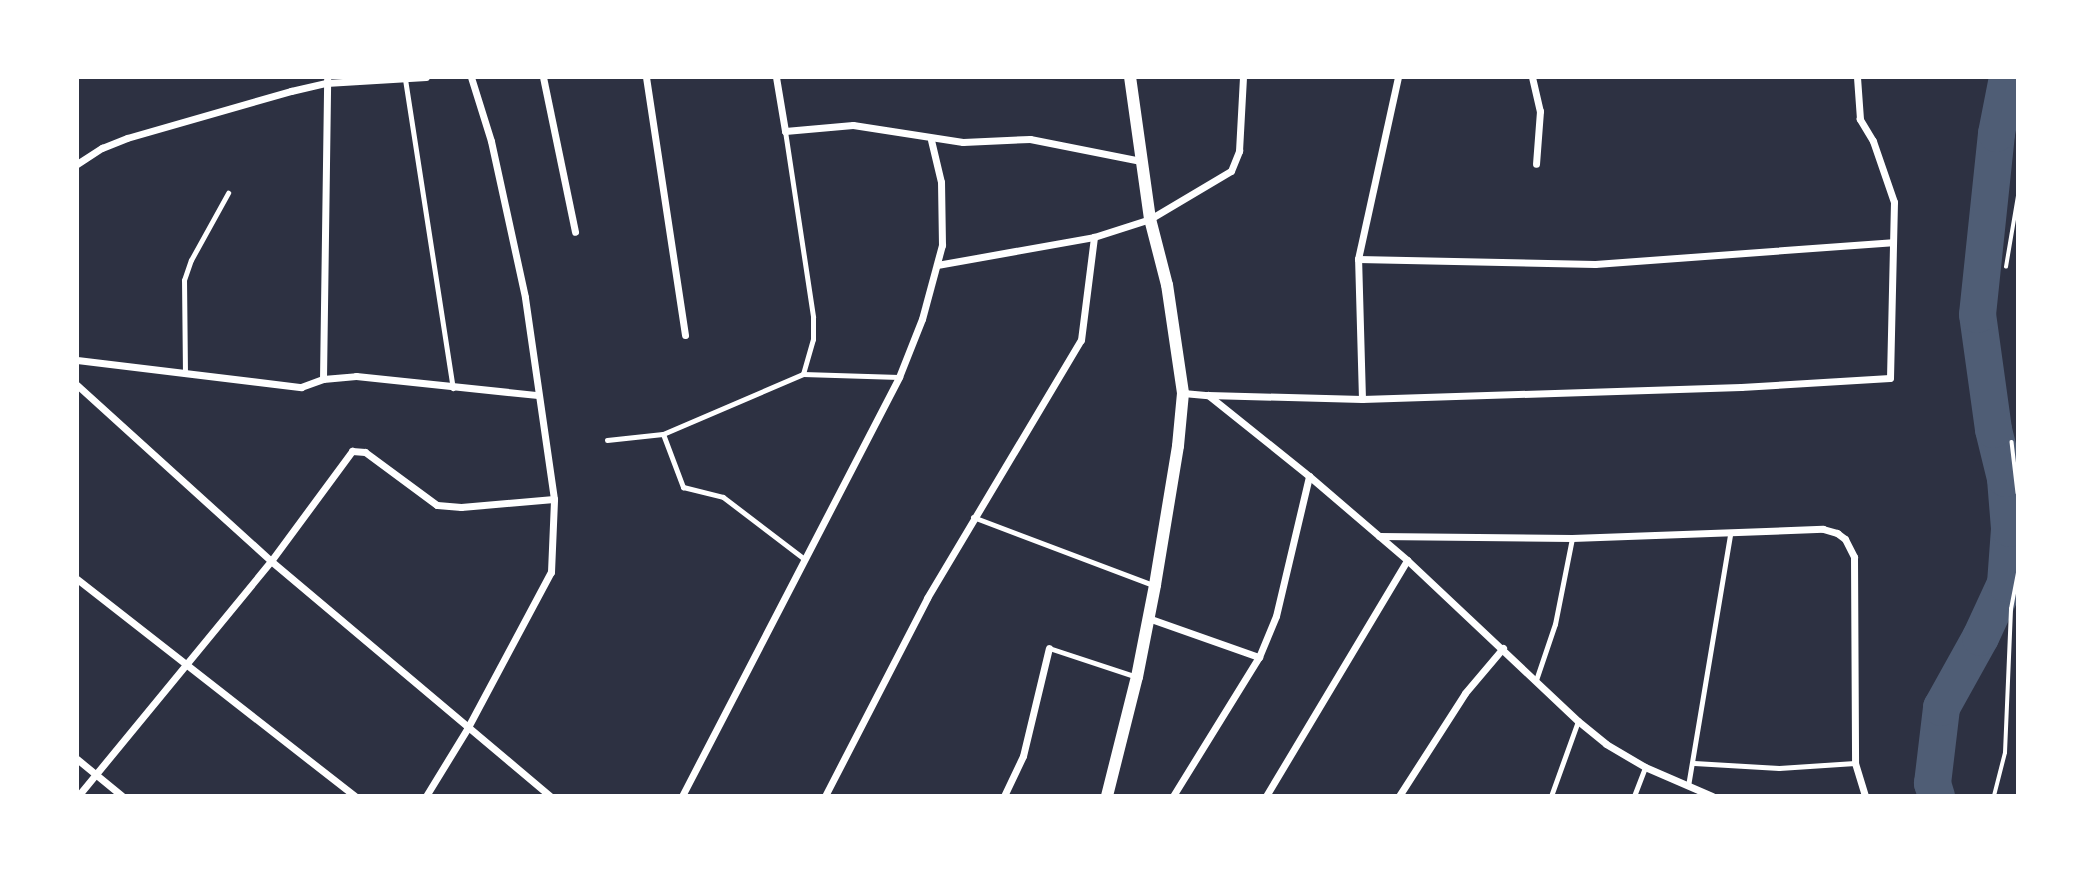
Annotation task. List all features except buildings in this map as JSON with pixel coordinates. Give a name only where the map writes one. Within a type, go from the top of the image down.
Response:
[{"type":"street","points":[[77,164],[102,148],[127,138],[326,80],[426,77]]},
{"type":"street","points":[[426,796],[467,729],[551,572],[554,499],[525,297],[491,141],[471,77]]},
{"type":"street","points":[[543,77],[575,232]]},
{"type":"street","points":[[646,77],[685,335]]},
{"type":"street","points":[[776,77],[785,131],[853,125],[931,140],[963,142],[1030,138],[1141,161]]},
{"type":"street","points":[[1107,796],[1137,677],[1155,585],[1178,446],[1183,393],[1167,285],[1150,219],[1130,77]]},
{"type":"street","points":[[937,265],[1094,237],[1150,219],[1231,171],[1239,151],[1244,77]]},
{"type":"street","points":[[1362,399],[1358,259],[1398,77]]},
{"type":"street","points":[[1532,77],[1540,111],[1536,164]]},
{"type":"street","points":[[1183,393],[1362,399],[1741,387],[1890,378],[1894,202],[1873,141],[1860,119],[1857,77]]},
{"type":"street","points":[[323,379],[326,80]]},
{"type":"street","points":[[682,796],[899,377],[942,244],[941,183],[931,140]]},
{"type":"street","points":[[825,796],[926,598],[1081,340],[1094,237]]},
{"type":"street","points":[[1358,259],[1595,264],[1892,243]]},
{"type":"street","points":[[77,360],[301,387],[323,379],[356,376],[538,395]]},
{"type":"street","points":[[77,385],[271,561],[467,729],[550,796]]},
{"type":"street","points":[[1208,395],[1379,536],[1503,648],[1578,722],[1606,744],[1645,767],[1712,796]]},
{"type":"street","points":[[78,796],[271,561],[348,453],[355,450],[365,452],[437,505],[461,507],[554,499]]},
{"type":"street","points":[[1172,796],[1259,657],[1276,617],[1309,476]]},
{"type":"street","points":[[1379,536],[1572,538],[1823,529],[1837,533],[1850,547],[1854,557],[1856,763],[1865,796]]},
{"type":"street","points":[[1266,796],[1406,560]]},
{"type":"street","points":[[77,579],[355,796]]},
{"type":"street","points":[[1148,618],[1259,657]]},
{"type":"street","points":[[1004,796],[1023,756],[1049,648]]},
{"type":"street","points":[[1399,796],[1465,693],[1503,648]]},
{"type":"street","points":[[77,759],[122,796]]},
{"type":"lane","points":[[405,79],[453,388]]},
{"type":"lane","points":[[785,131],[813,317],[813,340],[803,374]]},
{"type":"lane","points":[[185,374],[184,280],[228,192]]},
{"type":"lane","points":[[607,440],[663,434],[803,374],[899,377]]},
{"type":"lane","points":[[663,434],[683,487],[723,497],[803,558]]},
{"type":"lane","points":[[973,517],[1155,585]]},
{"type":"lane","points":[[1688,786],[1694,763],[1730,534]]},
{"type":"lane","points":[[1536,680],[1555,624],[1572,538]]},
{"type":"lane","points":[[1049,648],[1137,677]]},
{"type":"lane","points":[[1551,796],[1578,722]]},
{"type":"lane","points":[[1694,763],[1779,768],[1856,763]]},
{"type":"lane","points":[[1634,796],[1645,767]]},
{"type":"path","points":[[2006,267],[2018,196]]},
{"type":"path","points":[[2012,442],[2018,493]]},
{"type":"path","points":[[1994,796],[2005,753],[2011,609],[2018,573]]},
{"type":"waterway","points":[[1936,796],[1932,783],[1941,707],[1980,637],[2005,583],[2009,528],[2005,478],[1993,429],[1977,314],[1996,133],[2007,77]]}]
